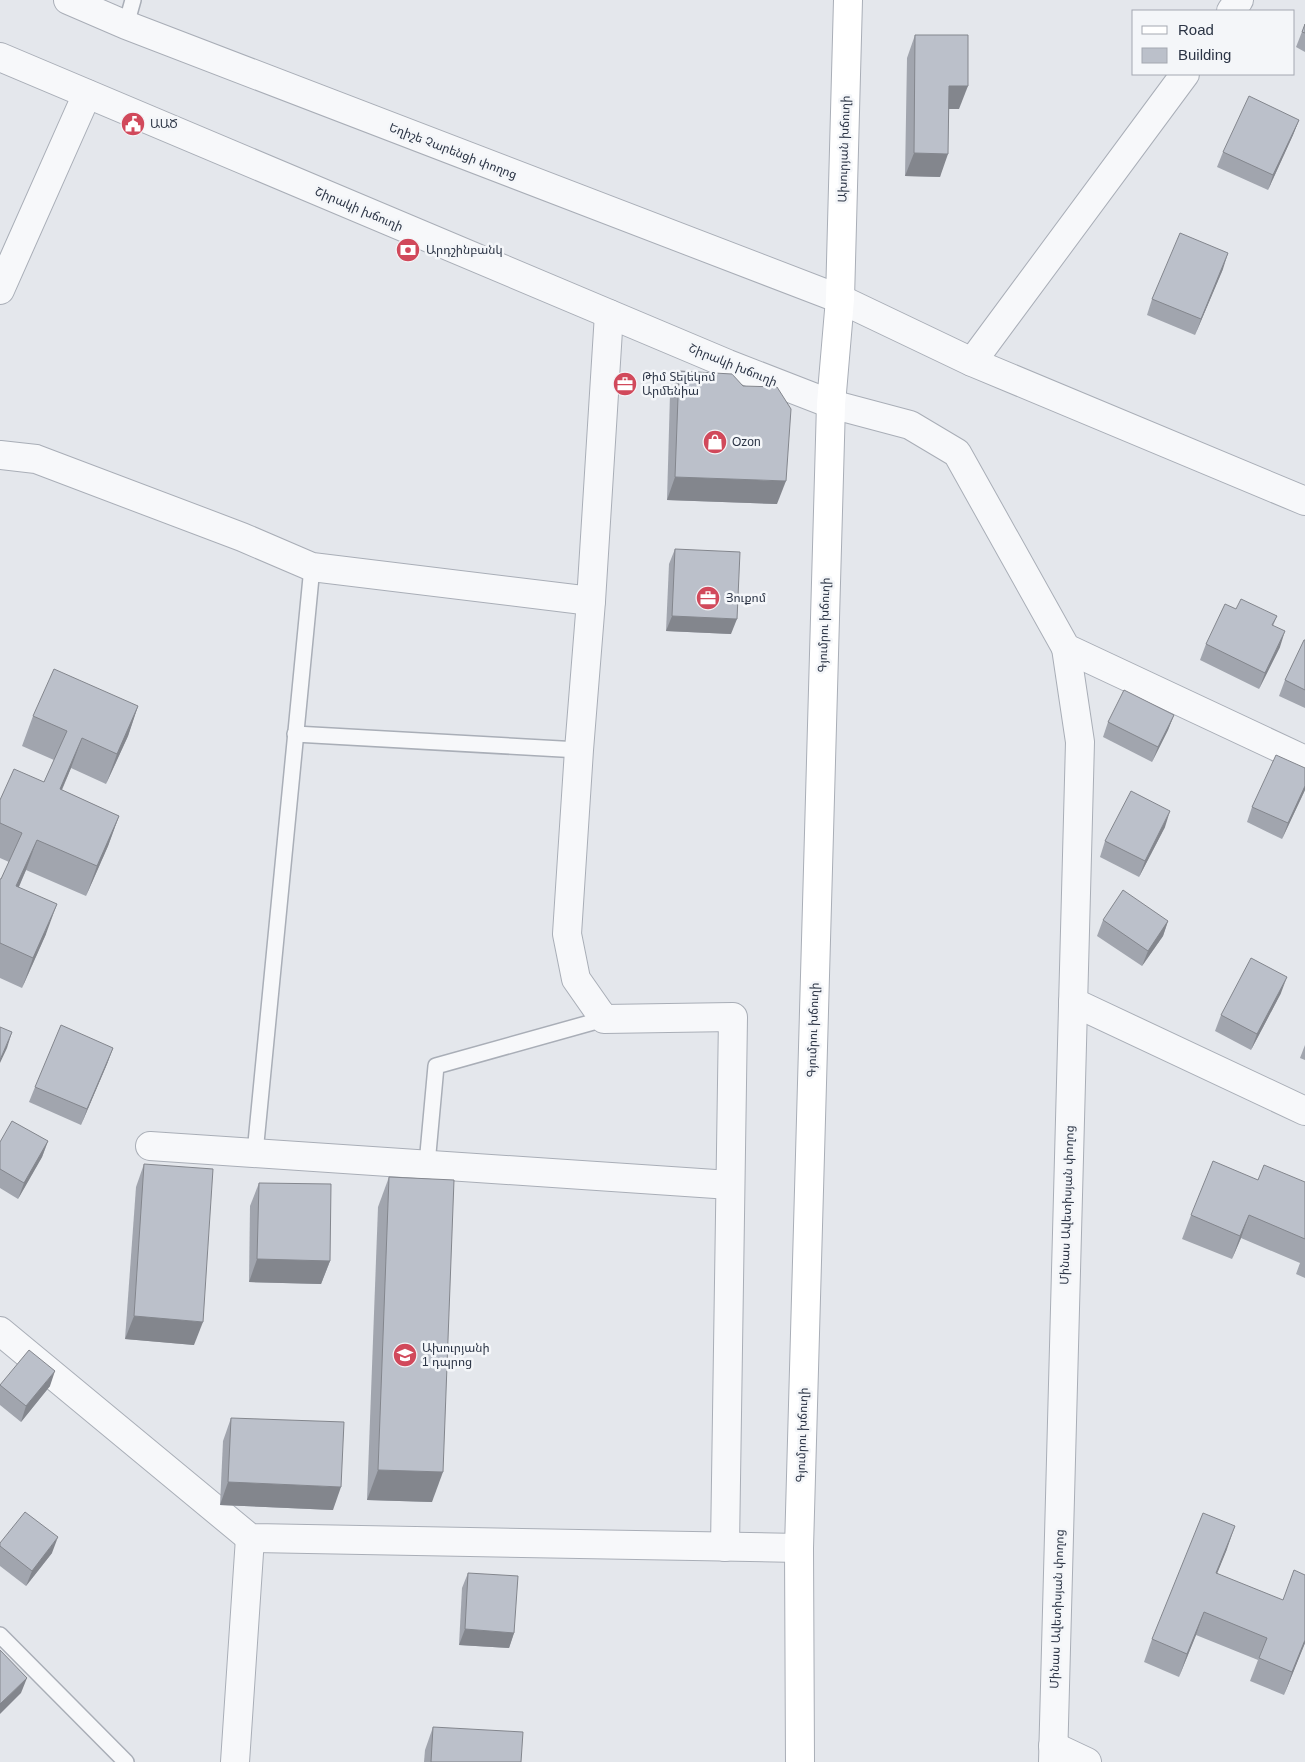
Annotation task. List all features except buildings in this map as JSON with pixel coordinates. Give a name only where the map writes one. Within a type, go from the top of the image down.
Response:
[{"type":"main road","name":"Ախուրյան խճուղի","points":[[840,299],[848,0]]},
{"type":"main road","name":"Գյումրու խճուղի","points":[[800,1762],[799,1548],[830,404],[840,299]]},
{"type":"street","name":"Եղիշե Չարենցի փողոց","points":[[68,0],[129,13],[840,299],[972,362],[1305,501]]},
{"type":"street","name":"Շիրակի խճուղի","points":[[0,57],[728,364],[830,404],[910,425],[957,453],[1066,648]]},
{"type":"street","points":[[972,362],[1183,75]]},
{"type":"street","points":[[0,290],[87,94]]},
{"type":"street","points":[[609,314],[567,934],[576,979],[604,1019],[733,1017],[725,1547]]},
{"type":"street","points":[[0,455],[36,460],[242,537],[312,567],[591,601]]},
{"type":"street","points":[[1066,648],[1305,760]]},
{"type":"street","name":"Մինաս Ավետիսյան փողոց","points":[[1053,1754],[1080,742],[1066,648]]},
{"type":"street","points":[[1073,1002],[1305,1110]]},
{"type":"street","points":[[150,1146],[730,1185]]},
{"type":"street","points":[[0,1331],[250,1538],[799,1548]]},
{"type":"street","points":[[235,1762],[250,1538]]},
{"type":"street","points":[[1053,1754],[1087,1762]]},
{"type":"lane","points":[[255,1153],[312,567]]},
{"type":"lane","points":[[296,734],[579,750]]},
{"type":"lane","points":[[427,1164],[436,1066],[604,1019]]},
{"type":"lane","points":[[0,1635],[126,1762]]},
{"type":"place","name":"ԱԱԾ","points":[[133,124]]},
{"type":"place","name":"Արդշինբանկ","points":[[408,250]]},
{"type":"place","name":"Թիմ Տելեկոմ Արմենիա","points":[[625,384]]},
{"type":"place","name":"Ozon","points":[[715,442]]},
{"type":"place","name":"Յուքոմ","points":[[708,598]]},
{"type":"place","name":"Ախուրյանի 1 դպրոց","points":[[405,1355]]}]
